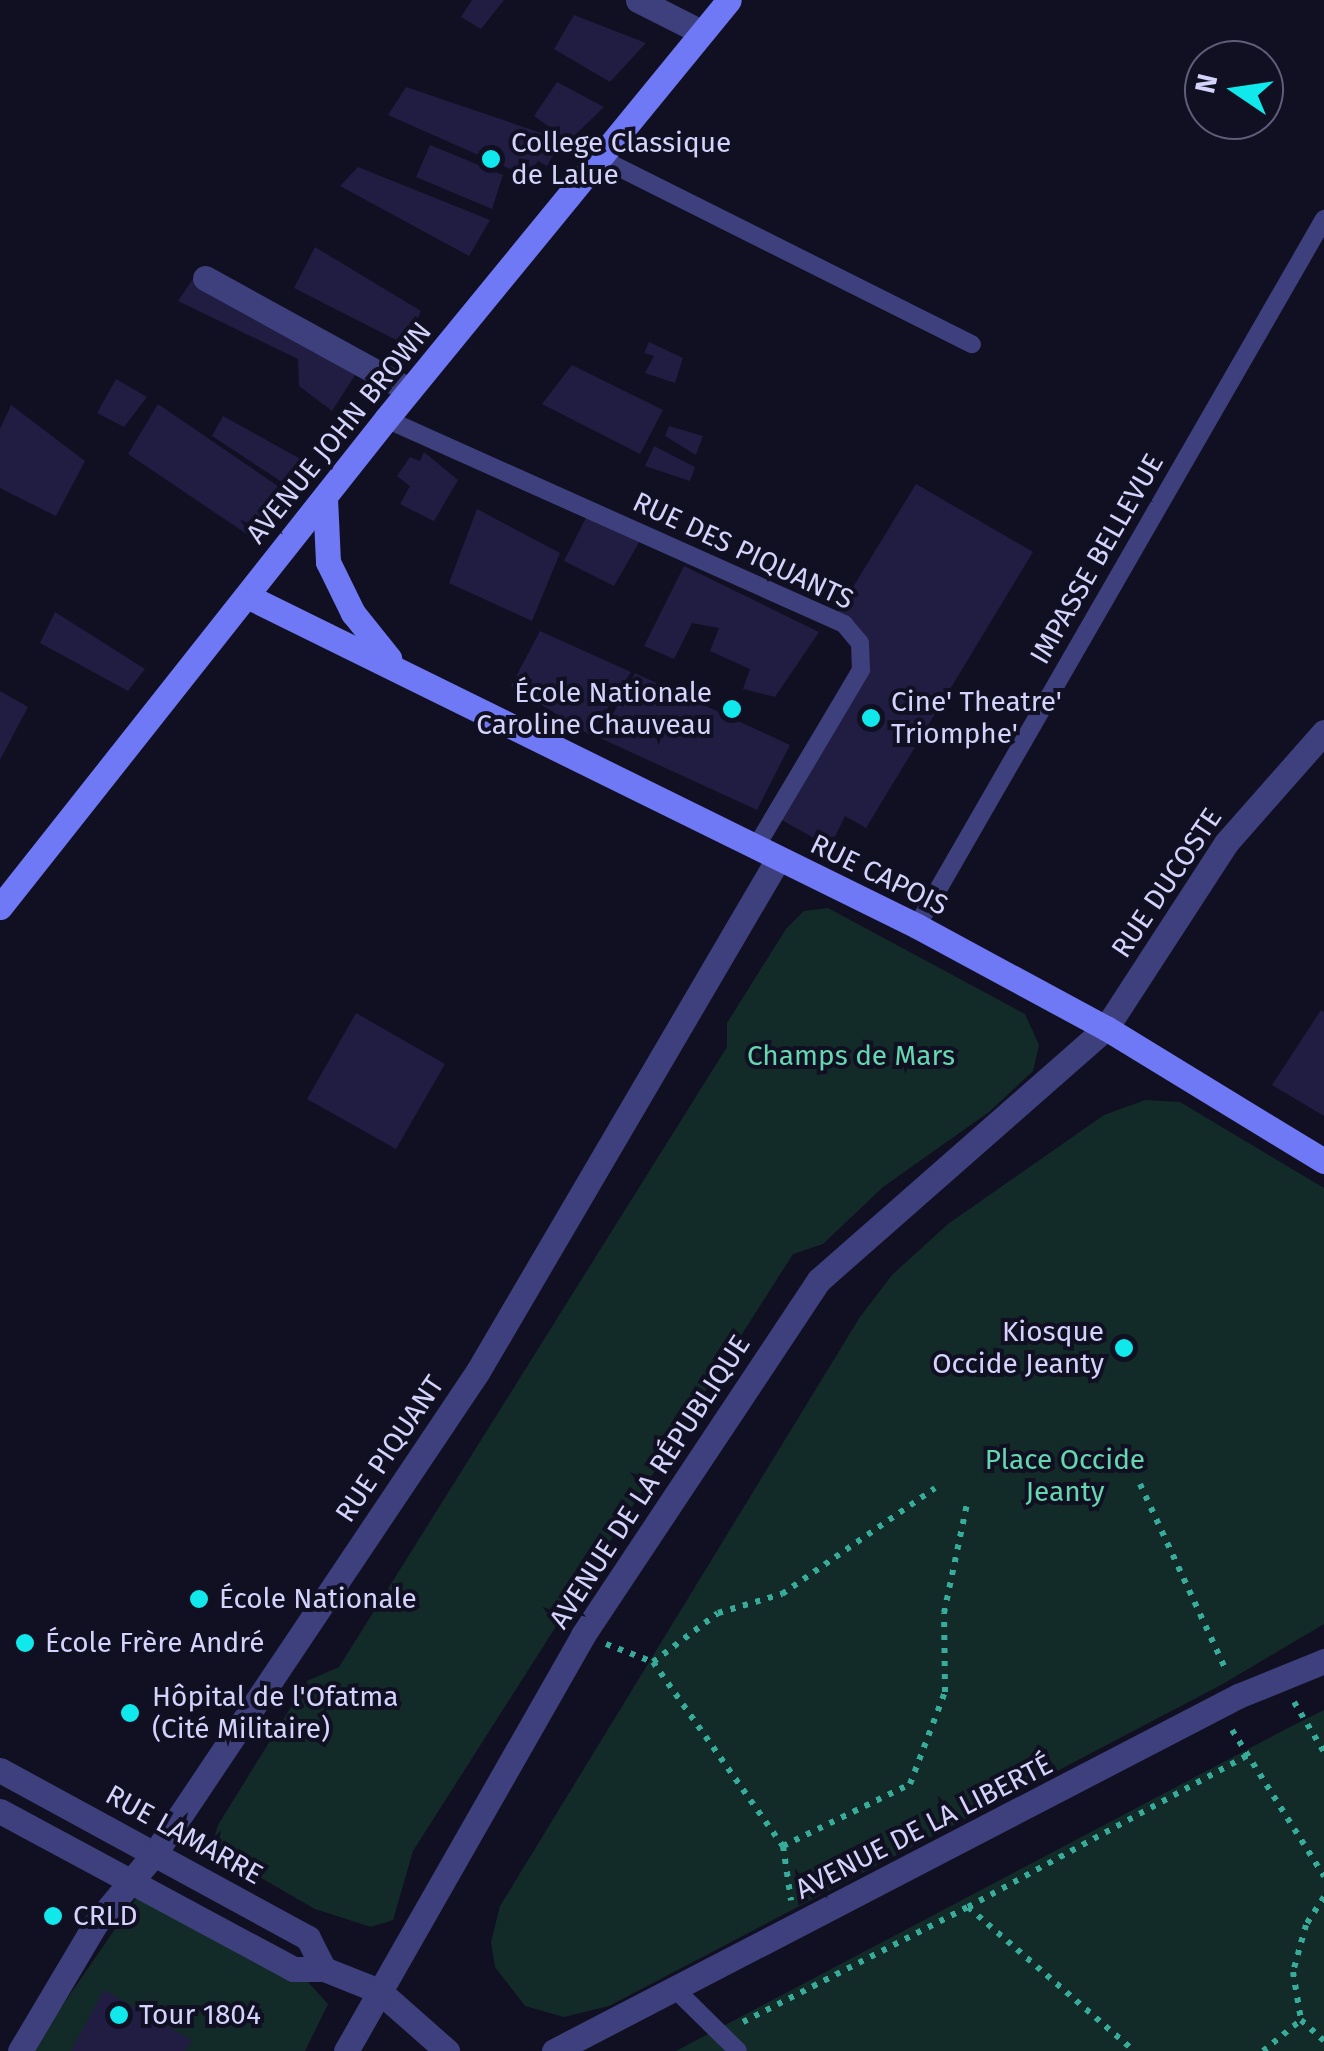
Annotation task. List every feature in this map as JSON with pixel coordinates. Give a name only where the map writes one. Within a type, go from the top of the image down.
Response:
[{"type":"street","points":[[638,0],[702,32]]},
{"type":"street","name":"AVENUE JOHN BROWN","points":[[0,907],[386,419],[729,0]]},
{"type":"street","points":[[206,278],[410,390]]},
{"type":"street","name":"RUE CAPOIS","points":[[325,498],[325,544],[337,586],[396,666]]},
{"type":"street","name":"RUE CAPOIS","points":[[247,596],[396,666],[917,926],[1106,1028],[1324,1160]]},
{"type":"street","name":"RUE DUCOSTE","points":[[1106,1028],[1226,842],[1324,732]]},
{"type":"street","name":"RUE PIQUANT","points":[[20,2051],[96,1923],[155,1853],[478,1371],[767,853]]},
{"type":"street","name":"AVENUE DE LA RÉPUBLIQUE","points":[[346,2051],[583,1635],[819,1280],[1106,1028]]},
{"type":"street","name":"AVENUE DE LA LIBERTÉ","points":[[554,2051],[1228,1702],[1324,1661]]},
{"type":"street","name":"RUE LAMARRE","points":[[0,1770],[308,1938],[324,1969]]},
{"type":"street","points":[[0,1810],[293,1969],[324,1969],[379,1991],[447,2051]]},
{"type":"lane","points":[[600,158],[972,344]]},
{"type":"lane","name":"IMPASSE BELLEVUE","points":[[917,926],[1324,219]]},
{"type":"lane","name":"RUE DES PIQUANTS","points":[[386,419],[844,624],[852,633],[860,643],[862,670],[767,853]]},
{"type":"lane","points":[[675,1989],[738,2051]]},
{"type":"path","points":[[1140,1484],[1248,1755],[1324,1876]]},
{"type":"path","points":[[653,1662],[718,1613],[782,1594],[934,1488]]},
{"type":"path","points":[[783,1846],[910,1784],[945,1692],[944,1613],[967,1504]]},
{"type":"path","points":[[583,1635],[653,1662],[783,1846],[795,1928]]},
{"type":"path","points":[[1279,1677],[1324,1752]]},
{"type":"path","points":[[720,2034],[1248,1755]]},
{"type":"path","points":[[1324,1897],[1306,1925],[1293,1972],[1301,2020],[1324,2041]]},
{"type":"path","points":[[968,1906],[1134,2051]]},
{"type":"path","points":[[1263,2051],[1301,2020]]},
{"type":"green space","name":"Champs de Mars","points":[[828,908],[1025,1014],[1039,1045],[1033,1071],[989,1112],[883,1187],[823,1244],[793,1254],[413,1851],[393,1920],[371,1927],[315,1909],[223,1856],[213,1842],[218,1825],[307,1681],[339,1667],[727,1047],[727,1023],[786,929],[804,911]]},
{"type":"green space","name":"Place Occide Jeanty","points":[[1145,1100],[1180,1102],[1324,1188],[1324,1624],[1221,1685],[609,2006],[564,2017],[525,2006],[495,1967],[491,1942],[500,1906],[860,1317],[892,1275],[948,1224],[1104,1115]]},
{"type":"green space","points":[[1324,1710],[1324,2051],[676,2051],[1286,1729]]},
{"type":"green space","points":[[144,1887],[308,1982],[328,2004],[305,2051],[31,2051]]},
{"type":"building","points":[[472,0],[504,0],[481,29],[461,17]]},
{"type":"building","points":[[574,15],[646,43],[610,82],[554,49]]},
{"type":"building","points":[[557,82],[604,107],[569,141],[534,116]]},
{"type":"building","points":[[406,87],[562,140],[547,166],[538,161],[526,176],[388,115]]},
{"type":"building","points":[[430,145],[503,175],[492,209],[416,177]]},
{"type":"building","points":[[358,167],[490,220],[469,256],[340,186]]},
{"type":"building","points":[[315,247],[421,311],[406,345],[294,288]]},
{"type":"building","points":[[195,276],[357,372],[332,411],[299,386],[298,359],[178,301]]},
{"type":"building","points":[[649,342],[683,358],[675,383],[645,373],[654,356],[644,353]]},
{"type":"building","points":[[572,365],[663,410],[640,454],[542,404]]},
{"type":"building","points":[[116,379],[147,397],[124,427],[97,413]]},
{"type":"building","points":[[158,404],[288,493],[257,541],[128,454]]},
{"type":"building","points":[[11,405],[85,461],[56,516],[0,488],[0,429]]},
{"type":"building","points":[[223,416],[304,461],[288,486],[212,436]]},
{"type":"building","points":[[669,426],[703,436],[696,455],[665,436]]},
{"type":"building","points":[[654,446],[695,467],[690,481],[645,466]]},
{"type":"building","points":[[424,452],[458,480],[434,521],[400,504],[410,486],[397,476],[410,457],[420,461]]},
{"type":"building","points":[[916,484],[1033,552],[866,828],[845,816],[830,847],[771,814],[858,656],[834,618]]},
{"type":"building","points":[[477,509],[560,553],[532,621],[449,583]]},
{"type":"building","points":[[589,512],[641,539],[614,586],[564,561]]},
{"type":"building","points":[[684,566],[819,632],[775,697],[743,689],[750,669],[710,651],[719,628],[692,623],[674,659],[644,646]]},
{"type":"building","points":[[55,612],[145,669],[128,691],[40,643]]},
{"type":"building","points":[[540,631],[631,672],[590,735],[511,686]]},
{"type":"building","points":[[635,673],[790,745],[757,810],[600,738]]},
{"type":"building","points":[[0,691],[28,707],[0,760]]},
{"type":"building","points":[[1321,1010],[1324,1012],[1324,1116],[1272,1085]]},
{"type":"building","points":[[356,1013],[445,1064],[396,1149],[307,1099]]},
{"type":"building","name":"Tour 1804","points":[[104,1990],[192,2040],[185,2051],[71,2051]]},
{"type":"place","name":"College Classique de Lalue","points":[[491,159]]},
{"type":"place","name":"École Nationale Caroline Chauveau","points":[[732,709]]},
{"type":"place","name":"Cine' Theatre' Triomphe'","points":[[871,718]]},
{"type":"place","name":"Kiosque Occide Jeanty","points":[[1124,1348]]},
{"type":"place","name":"École Nationale","points":[[199,1599]]},
{"type":"place","name":"École Frère André","points":[[25,1643]]},
{"type":"place","name":"Hôpital de l'Ofatma (Cité Militaire)","points":[[130,1713]]},
{"type":"place","name":"CRLD","points":[[53,1916]]},
{"type":"place","name":"Tour 1804","points":[[119,2015]]}]
